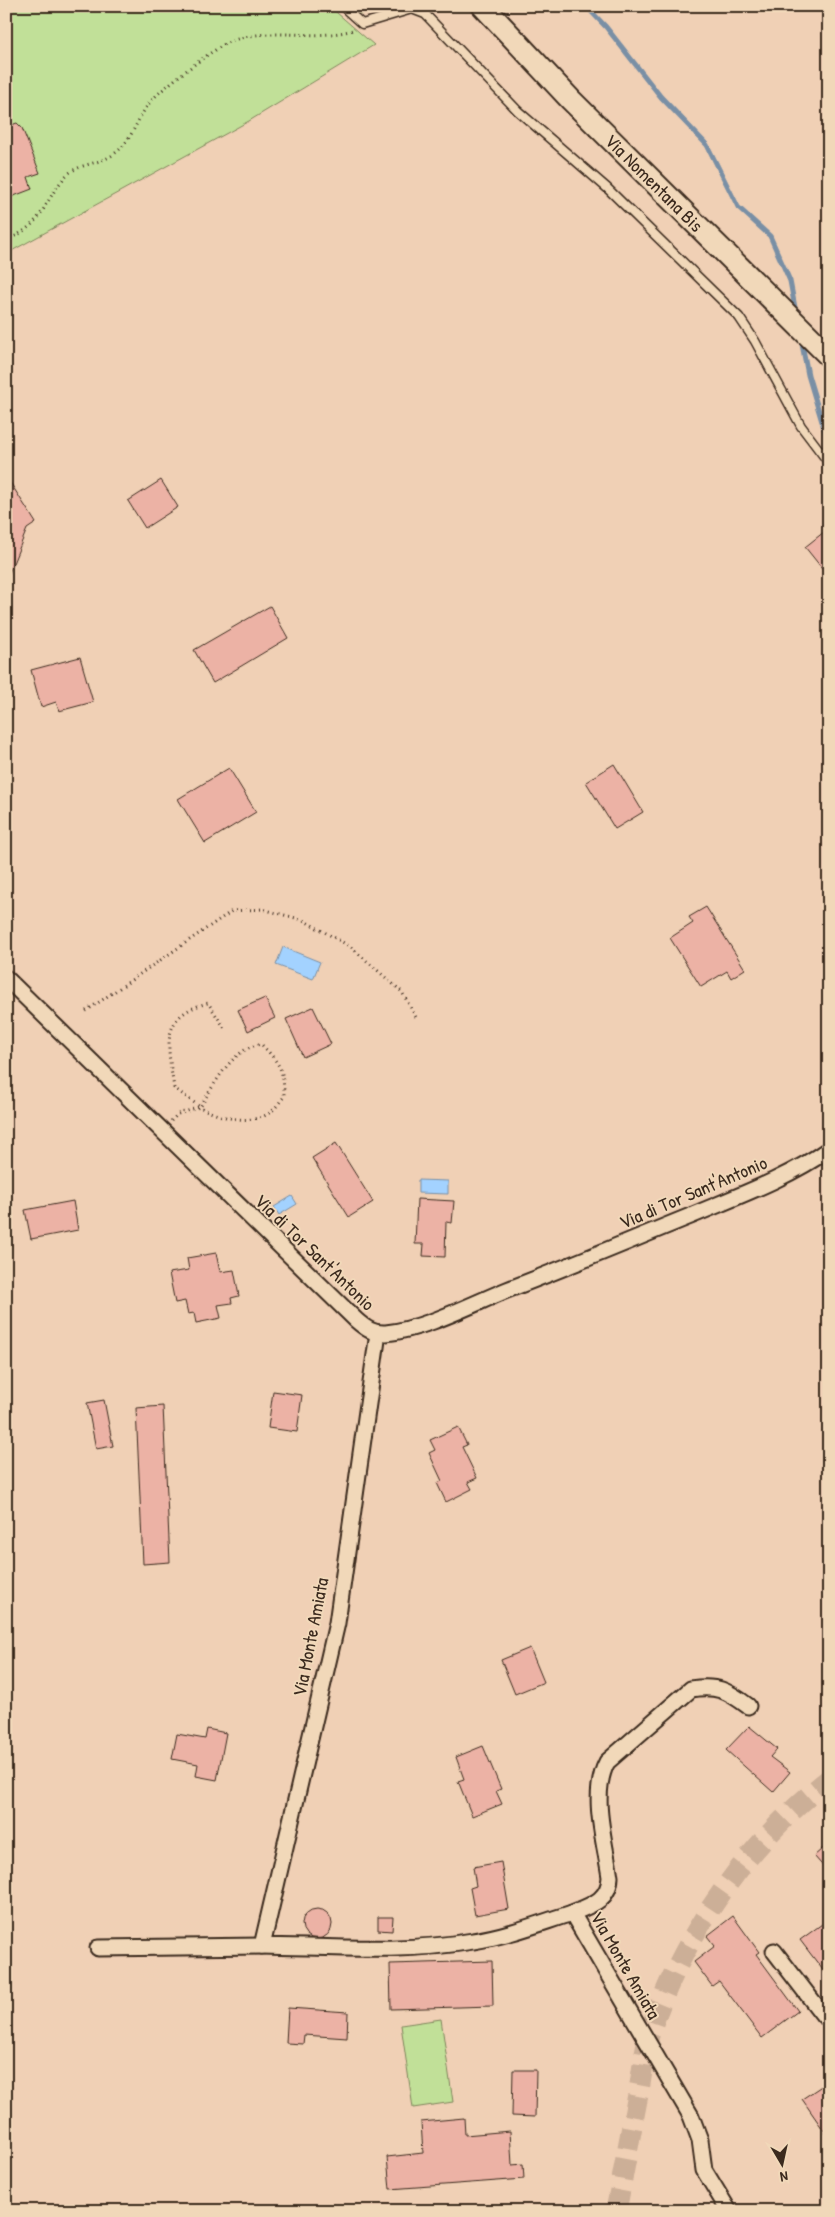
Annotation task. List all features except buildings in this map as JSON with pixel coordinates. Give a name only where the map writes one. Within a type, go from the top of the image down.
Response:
[{"type":"main road","name":"Via Nomentana Bis","points":[[484,6],[571,100],[772,298],[825,353]]},
{"type":"street","name":"Via di Tor Sant'Antonio","points":[[6,978],[356,1320],[366,1328],[378,1333],[411,1327],[564,1268],[721,1203],[804,1165],[829,1149]]},
{"type":"street","name":"Via Monte Amiata","points":[[262,1946],[337,1623],[378,1333]]},
{"type":"street","points":[[572,1913],[597,1903],[605,1897],[609,1887],[610,1877],[598,1792],[600,1777],[607,1762],[691,1689],[706,1687],[728,1691],[748,1706]]},
{"type":"street","name":"Via Monte Amiata","points":[[98,1948],[262,1946],[386,1948],[458,1944],[504,1934],[572,1913],[691,2116],[700,2140],[704,2170],[729,2211]]},
{"type":"street","points":[[774,1951],[824,2016]]},
{"type":"lane","points":[[342,6],[362,24],[412,9],[425,14],[518,112],[607,188],[739,317],[755,341],[801,426],[829,463]]},
{"type":"path","points":[[6,241],[34,224],[64,177],[77,168],[114,154],[131,134],[150,102],[183,74],[228,42],[253,35],[326,34],[351,30],[362,24]]},
{"type":"path","points":[[86,1011],[232,911],[262,909],[303,920],[351,947],[402,992],[417,1020]]},
{"type":"path","points":[[162,1130],[178,1114],[200,1107],[222,1071],[236,1057],[256,1045],[262,1044],[273,1057],[284,1076],[284,1097],[271,1112],[248,1119],[234,1118],[216,1116],[200,1107],[174,1088],[168,1037],[177,1019],[190,1007],[208,1002],[226,1030]]},
{"type":"green space","points":[[6,6],[329,6],[374,45],[249,121],[6,254]]},
{"type":"green space","points":[[348,6],[390,6],[360,14]]},
{"type":"green space","points":[[441,2019],[453,2102],[413,2108],[401,2025]]},
{"type":"water","points":[[283,947],[320,962],[313,979],[276,965]]},
{"type":"water","points":[[418,1180],[448,1181],[448,1194],[418,1193]]},
{"type":"water","points":[[292,1196],[297,1204],[279,1215],[274,1207]]},
{"type":"waterway","points":[[586,6],[606,27],[661,97],[707,145],[738,207],[770,236],[790,281],[796,313]]},
{"type":"waterway","points":[[801,339],[808,375],[826,435],[829,438]]},
{"type":"tunnel","points":[[616,2211],[647,2042],[665,1993],[682,1958],[722,1891],[746,1860],[799,1804],[829,1779]]}]
